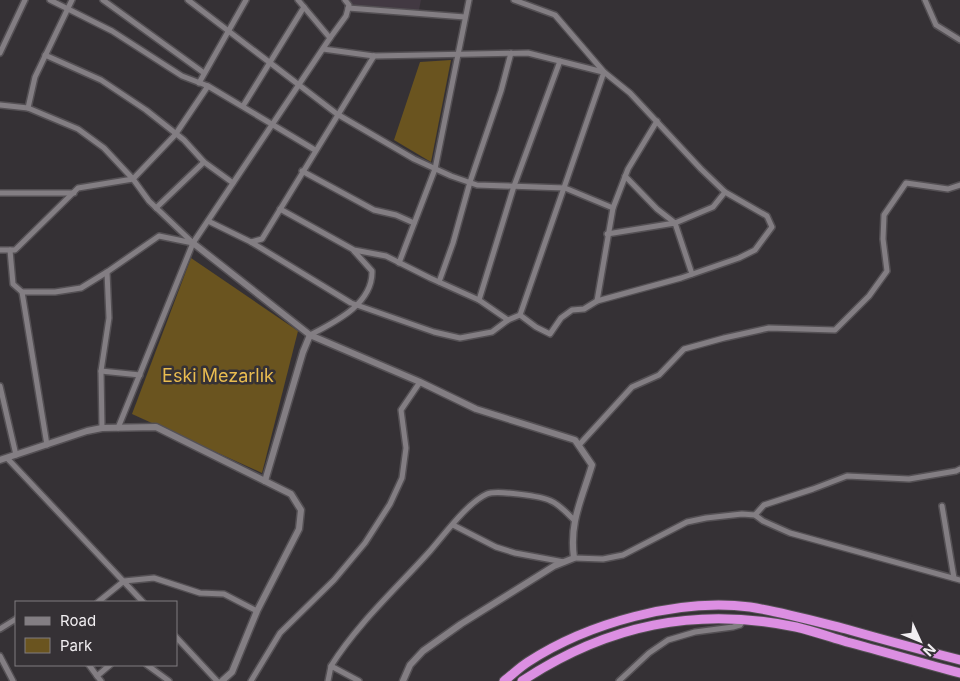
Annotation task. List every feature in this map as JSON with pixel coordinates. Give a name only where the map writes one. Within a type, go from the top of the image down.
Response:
[{"type":"highway","points":[[504,681],[528,662],[563,643],[598,628],[635,616],[671,609],[704,606],[748,607],[795,616],[960,660]]},
{"type":"highway","points":[[522,681],[586,644],[625,631],[659,623],[693,620],[744,620],[796,628],[960,673]]},
{"type":"street","points":[[0,53],[25,0]]},
{"type":"street","points":[[50,0],[112,31],[182,76],[208,86],[315,150]]},
{"type":"street","points":[[28,108],[35,77],[72,0]]},
{"type":"street","points":[[103,0],[204,73]]},
{"type":"street","points":[[188,0],[337,114],[414,159],[477,185],[565,188],[612,208]]},
{"type":"street","points":[[199,83],[246,0]]},
{"type":"street","points":[[298,0],[330,38]]},
{"type":"street","points":[[118,428],[193,243],[346,16],[349,5],[345,0]]},
{"type":"street","points":[[399,263],[435,169],[469,0]]},
{"type":"street","points":[[514,0],[555,15],[604,72],[630,93],[701,169],[725,192],[767,216],[772,227],[755,250],[739,258],[692,274],[597,301],[584,309],[572,310],[561,318],[550,334],[536,327],[520,315]]},
{"type":"street","points":[[925,0],[936,24],[960,40]]},
{"type":"street","points":[[243,106],[304,7]]},
{"type":"street","points":[[348,8],[465,17]]},
{"type":"street","points":[[323,49],[374,56],[528,53],[604,72]]},
{"type":"street","points":[[439,282],[453,243],[470,182],[501,92],[511,54]]},
{"type":"street","points":[[45,56],[102,80],[146,110],[175,135],[184,140],[204,162],[233,183]]},
{"type":"street","points":[[251,242],[262,239],[374,56]]},
{"type":"street","points":[[479,300],[514,186],[560,61]]},
{"type":"street","points":[[208,221],[251,242],[357,306],[434,332],[460,338],[492,332],[508,320],[520,315],[604,72]]},
{"type":"street","points":[[0,250],[15,250],[78,188],[133,178],[175,135],[208,86]]},
{"type":"street","points":[[0,104],[28,108],[78,129],[104,148],[133,178],[149,201],[193,243],[310,335],[420,382],[476,409],[576,440],[592,465],[574,520],[574,558]]},
{"type":"street","points":[[597,301],[612,208],[625,176],[657,121]]},
{"type":"street","points":[[156,208],[204,162]]},
{"type":"street","points":[[302,171],[374,210],[396,215],[414,223]]},
{"type":"street","points":[[625,176],[657,209],[675,223],[692,274]]},
{"type":"street","points":[[579,445],[632,387],[659,375],[684,349],[769,328],[835,330],[869,296],[887,271],[883,239],[884,215],[906,184],[948,189],[960,185]]},
{"type":"street","points":[[0,192],[74,193]]},
{"type":"street","points":[[607,234],[675,223],[713,207],[725,192]]},
{"type":"street","points":[[280,209],[354,250],[386,256],[479,300],[508,320]]},
{"type":"street","points":[[22,292],[55,292],[81,288],[159,236],[193,243]]},
{"type":"street","points":[[10,250],[13,284],[22,292],[47,445]]},
{"type":"street","points":[[265,481],[303,352],[310,335],[334,323],[357,306],[372,281],[372,271],[354,250]]},
{"type":"street","points":[[102,428],[101,371],[109,318],[107,272]]},
{"type":"street","points":[[101,371],[140,375]]},
{"type":"street","points":[[251,681],[280,633],[334,580],[365,543],[390,504],[402,478],[406,448],[401,410],[420,382]]},
{"type":"street","points":[[0,386],[16,455]]},
{"type":"street","points":[[142,601],[3,459],[102,428],[156,427],[291,494],[301,510],[299,529],[258,611],[232,672],[222,681]]},
{"type":"street","points":[[755,515],[764,505],[847,476],[909,479],[960,469]]},
{"type":"street","points":[[328,681],[331,666],[345,645],[372,613],[477,500],[488,493],[512,493],[550,500],[564,509],[574,520]]},
{"type":"street","points":[[942,506],[954,578]]},
{"type":"street","points":[[403,681],[410,665],[423,651],[461,624],[554,566],[574,558],[603,559],[624,555],[687,522],[706,518],[742,514],[755,515],[790,533],[960,580]]},
{"type":"street","points":[[453,525],[467,534],[502,549],[564,562]]},
{"type":"street","points":[[99,601],[124,581],[154,578],[200,593],[224,594],[258,611]]},
{"type":"street","points":[[0,628],[15,620]]},
{"type":"street","points":[[619,681],[649,653],[668,640],[694,632],[733,627],[740,625],[744,620]]},
{"type":"street","points":[[178,639],[217,681]]},
{"type":"street","points":[[0,656],[13,681]]},
{"type":"street","points":[[90,666],[99,678],[109,666]]},
{"type":"street","points":[[148,666],[169,681]]},
{"type":"street","points":[[331,666],[359,681]]},
{"type":"shaded area","points":[[350,0],[421,0],[418,15],[355,7]]},
{"type":"green space","points":[[451,60],[431,162],[394,140],[420,62]]},
{"type":"green space","name":"Eski Mezarlık","points":[[191,258],[298,331],[262,473],[132,414]]}]
